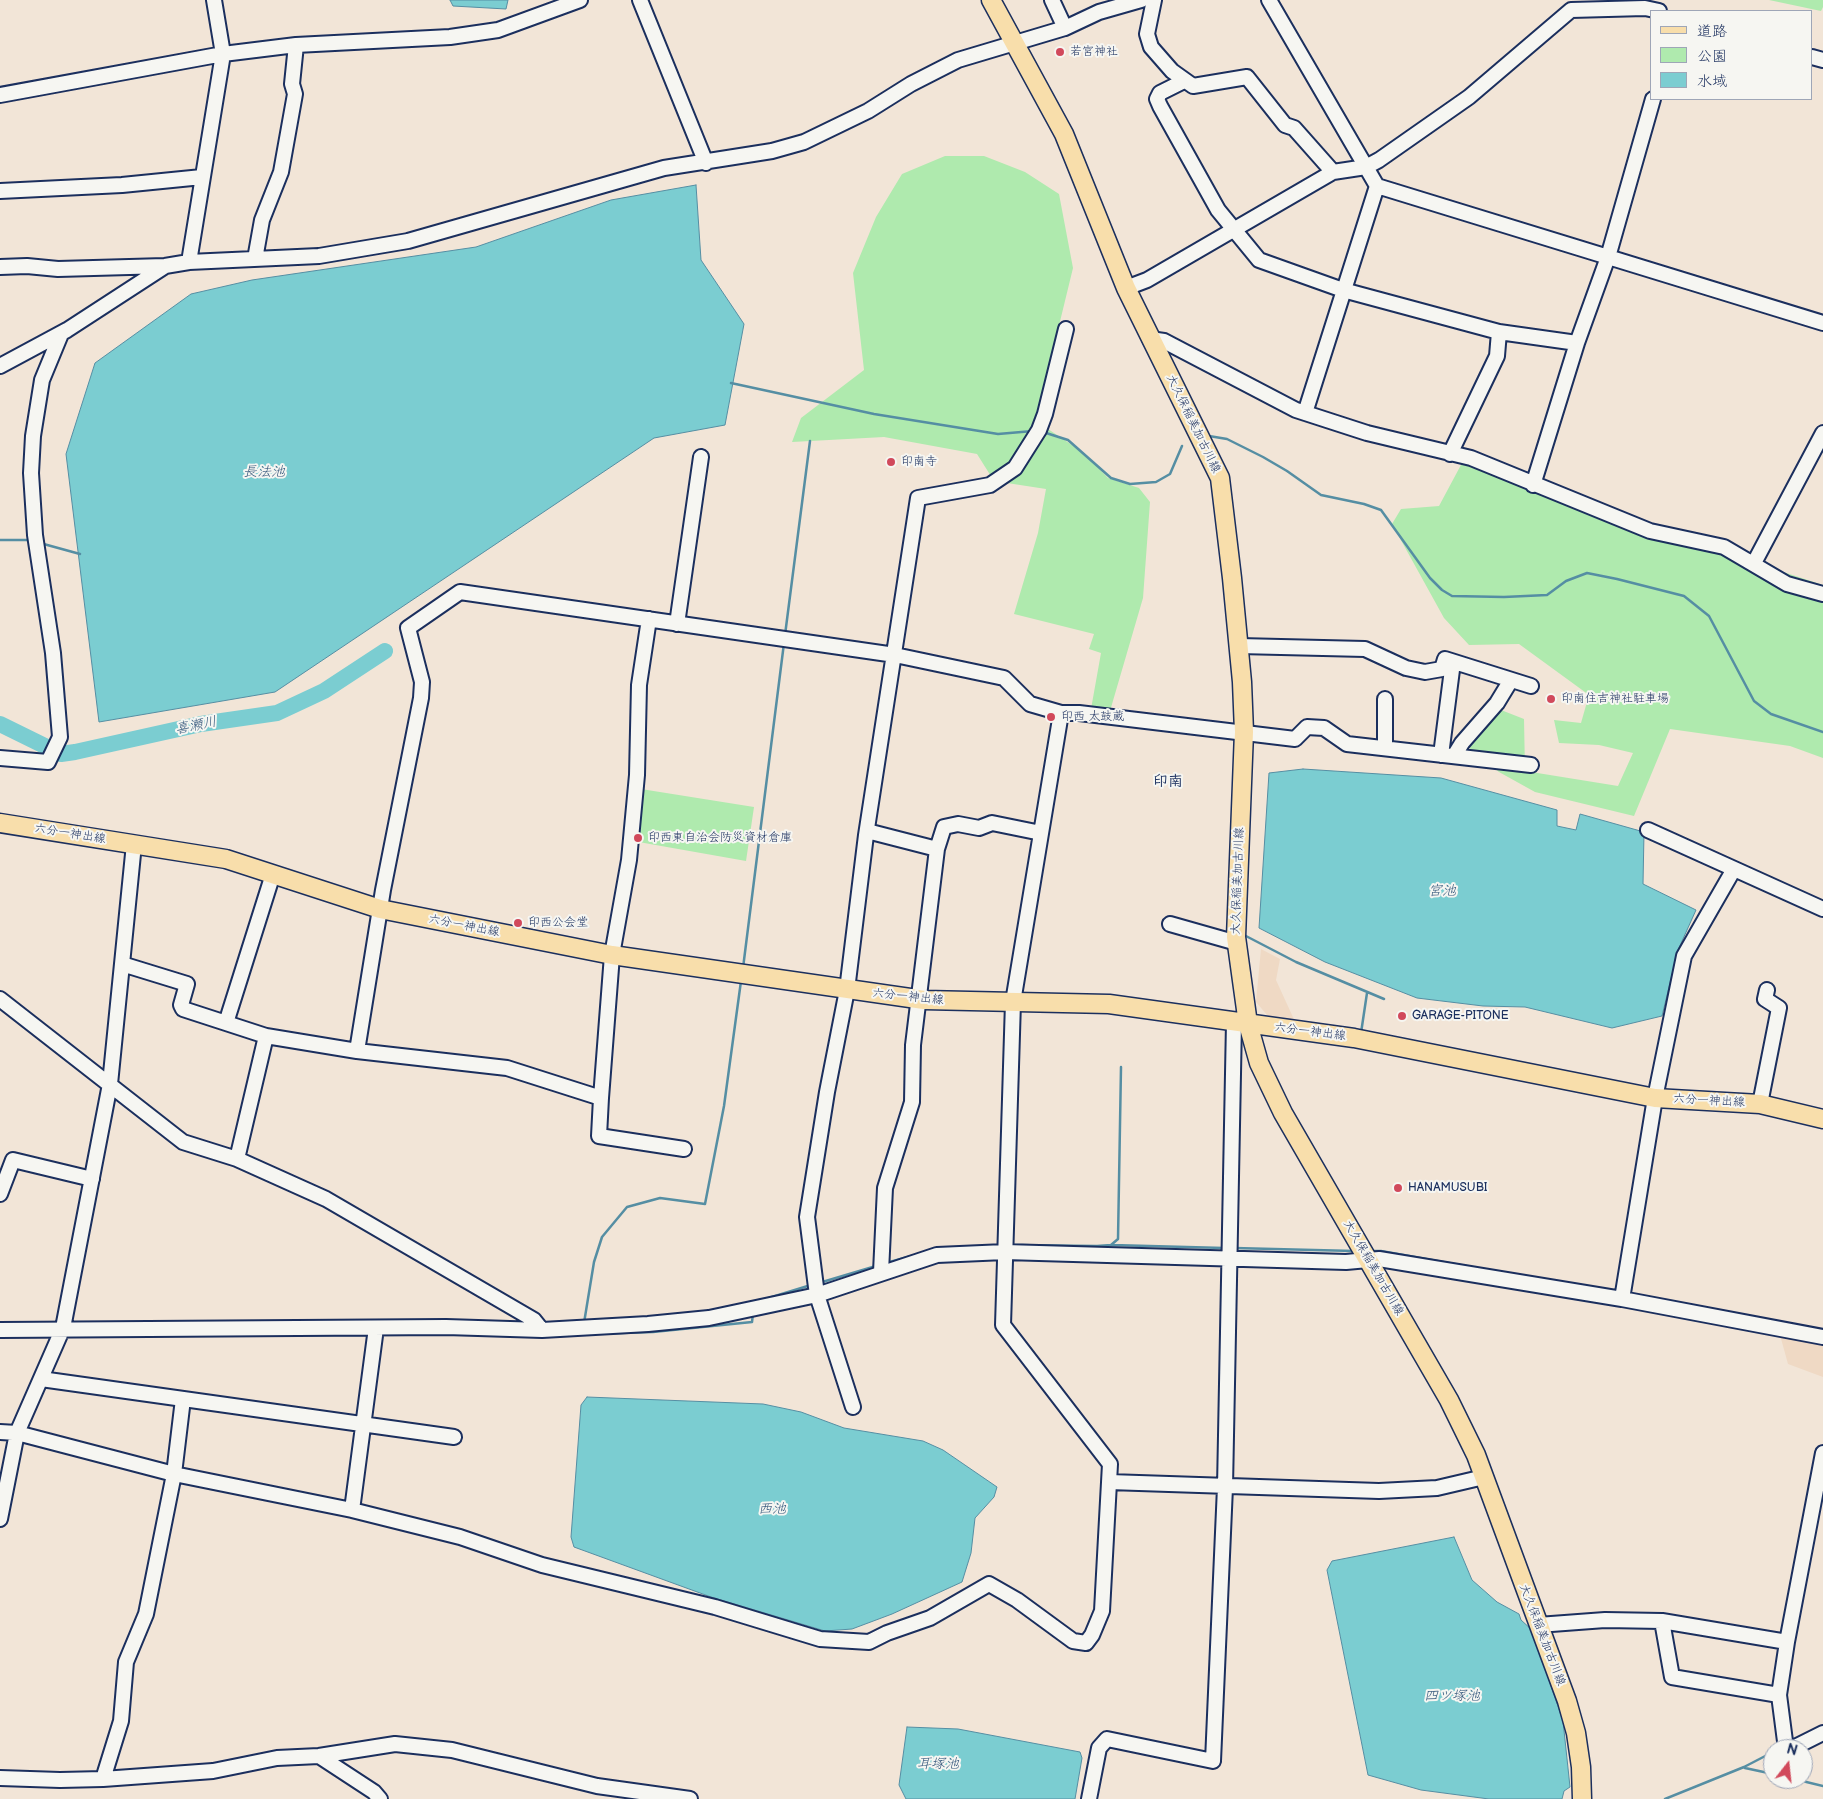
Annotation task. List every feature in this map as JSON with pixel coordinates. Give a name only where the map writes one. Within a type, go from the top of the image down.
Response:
[{"type":"main road","name":"大久保稲美加古川線","points":[[991,0],[1016,42],[1064,134],[1126,288],[1220,478],[1239,646],[1244,732],[1237,944],[1241,1023],[1283,1112],[1449,1400],[1476,1455],[1567,1701],[1576,1734],[1581,1767],[1582,1799]]},
{"type":"main road","name":"六分一神出線","points":[[0,823],[226,859],[380,909],[612,955],[920,1000],[1109,1004],[1354,1038],[1655,1098],[1760,1104],[1823,1119]]},
{"type":"street","points":[[189,262],[223,54],[214,0]]},
{"type":"street","points":[[0,95],[140,71],[223,54],[296,45],[450,37],[498,30],[580,0]]},
{"type":"street","points":[[640,0],[706,163]]},
{"type":"street","points":[[1052,0],[1065,28]]},
{"type":"street","points":[[0,267],[28,266],[58,269],[165,266],[189,262],[319,256],[408,241],[655,171],[772,152],[804,142],[868,111],[911,84],[958,60],[1065,28],[1102,6],[1141,0]]},
{"type":"street","points":[[1154,0],[1147,34],[1151,47],[1184,81],[1193,86],[1248,76],[1285,125],[1294,128],[1333,172]]},
{"type":"street","points":[[1269,0],[1377,186],[1823,324]]},
{"type":"street","points":[[1126,288],[1147,280],[1333,172],[1366,167],[1412,138],[1469,97],[1571,10],[1645,8],[1654,10]]},
{"type":"street","points":[[255,259],[262,220],[281,172],[295,94],[292,84],[296,45]]},
{"type":"street","points":[[1184,81],[1160,93],[1157,99],[1218,210],[1259,260],[1343,290],[1500,332],[1577,343]]},
{"type":"street","points":[[1533,485],[1577,343],[1608,258],[1653,100]]},
{"type":"street","points":[[0,191],[122,185],[202,177]]},
{"type":"street","points":[[1305,413],[1377,186]]},
{"type":"street","points":[[0,366],[61,334],[165,266]]},
{"type":"street","points":[[853,1407],[817,1295],[807,1217],[827,1092],[847,990],[867,831],[918,498],[990,485],[1015,468],[1039,430],[1045,414],[1066,329]]},
{"type":"street","points":[[1450,454],[1497,356],[1500,332]]},
{"type":"street","points":[[0,758],[48,762],[60,737],[53,653],[35,535],[31,473],[33,436],[42,380],[61,334]]},
{"type":"street","points":[[1150,339],[1164,341],[1305,413],[1367,433],[1471,458],[1533,485],[1650,531],[1724,547],[1787,584],[1823,594]]},
{"type":"street","points":[[1754,563],[1823,432]]},
{"type":"street","points":[[677,624],[701,457]]},
{"type":"street","points":[[357,1051],[380,909],[421,698],[422,682],[408,628],[460,592],[895,655],[1004,678],[1030,704],[1061,714],[1079,713],[1295,739],[1307,727],[1324,728],[1347,744],[1531,765]]},
{"type":"street","points":[[649,619],[639,686],[637,775],[629,860],[612,955],[599,1136],[684,1149]]},
{"type":"street","points":[[1239,646],[1365,649],[1406,668],[1426,672],[1442,669],[1445,660],[1530,686]]},
{"type":"street","points":[[1448,755],[1453,662]]},
{"type":"street","points":[[1448,755],[1462,743],[1497,703],[1511,680]]},
{"type":"street","points":[[1385,699],[1385,748]]},
{"type":"street","points":[[0,1432],[17,1433],[174,1474],[352,1510],[460,1537],[542,1565],[715,1607],[820,1639],[869,1642],[887,1633],[930,1618],[989,1584],[1017,1600],[1073,1641],[1086,1643],[1092,1635],[1102,1611],[1110,1464],[1003,1325],[1013,1002],[1061,714]]},
{"type":"street","points":[[881,1272],[884,1188],[912,1102],[913,1045],[920,1000],[922,931],[937,848],[944,827],[958,824],[979,828],[992,823],[1041,833]]},
{"type":"street","points":[[1648,830],[1823,909]]},
{"type":"street","points":[[867,831],[937,848]]},
{"type":"street","points":[[0,1520],[17,1433],[63,1328],[110,1084],[134,844]]},
{"type":"street","points":[[1622,1299],[1655,1098],[1684,956],[1734,869]]},
{"type":"street","points":[[226,1023],[273,874]]},
{"type":"street","points":[[1170,924],[1237,944]]},
{"type":"street","points":[[122,964],[187,984],[181,1005],[183,1009],[266,1036],[357,1051],[507,1068],[601,1098]]},
{"type":"street","points":[[1760,1104],[1779,1008],[1765,999],[1767,990]]},
{"type":"street","points":[[0,1000],[184,1142],[237,1159],[326,1200],[534,1320],[542,1330]]},
{"type":"street","points":[[1090,1799],[1098,1748],[1107,1739],[1213,1761],[1225,1487],[1229,1259],[1241,1023]]},
{"type":"street","points":[[237,1159],[266,1036]]},
{"type":"street","points":[[0,1194],[13,1160],[92,1179]]},
{"type":"street","points":[[0,1330],[63,1328],[446,1327],[542,1330],[648,1324],[709,1318],[817,1295],[881,1272],[937,1255],[1005,1252],[1346,1262],[1379,1259],[1622,1299],[1823,1337]]},
{"type":"street","points":[[352,1510],[376,1328]]},
{"type":"street","points":[[40,1379],[454,1437]]},
{"type":"street","points":[[103,1779],[121,1721],[126,1662],[146,1614],[174,1474],[183,1399]]},
{"type":"street","points":[[1785,1739],[1779,1695],[1787,1642],[1823,1453]]},
{"type":"street","points":[[1109,1482],[1225,1487],[1399,1490],[1437,1488],[1484,1477]]},
{"type":"street","points":[[1538,1625],[1605,1620],[1662,1621],[1787,1642]]},
{"type":"street","points":[[1662,1621],[1672,1676],[1779,1695]]},
{"type":"street","points":[[1810,1739],[1823,1732]]},
{"type":"street","points":[[0,1778],[103,1779],[213,1771],[277,1758],[319,1756],[395,1744],[452,1750],[597,1786],[690,1799]]},
{"type":"street","points":[[319,1756],[374,1792],[380,1799]]},
{"type":"shaded area","points":[[1261,949],[1280,959],[1276,980],[1297,1026],[1276,1021],[1267,1015],[1256,1002]]},
{"type":"shaded area","points":[[1780,1335],[1823,1342],[1823,1377],[1788,1364]]},
{"type":"green space","points":[[1769,0],[1823,0],[1823,7],[1821,11]]},
{"type":"green space","points":[[945,156],[984,156],[1025,172],[1059,194],[1073,268],[1055,342],[1042,425],[1084,453],[1108,478],[1139,488],[1150,502],[1143,598],[1110,711],[1091,709],[1101,653],[1089,649],[1094,634],[1014,614],[1038,533],[1046,489],[994,481],[977,454],[884,437],[792,442],[801,418],[864,370],[853,273],[876,217],[902,174]]},
{"type":"green space","points":[[1462,463],[1611,524],[1710,548],[1823,585],[1823,758],[1790,746],[1670,729],[1634,816],[1535,792],[1499,772],[1467,746],[1501,710],[1524,719],[1525,771],[1618,786],[1633,753],[1599,745],[1559,743],[1554,720],[1581,723],[1589,695],[1519,644],[1469,645],[1444,618],[1392,524],[1401,509],[1439,506]]},
{"type":"green space","points":[[641,789],[754,807],[746,861],[633,841]]},
{"type":"water","points":[[450,0],[508,0],[506,9],[453,6]]},
{"type":"water","name":"長法池","points":[[696,185],[701,260],[744,324],[725,425],[654,438],[275,692],[99,722],[66,454],[95,363],[191,294],[252,280],[476,247],[611,200]]},
{"type":"water","name":"宮池","points":[[1303,769],[1441,778],[1557,810],[1557,826],[1576,830],[1580,814],[1644,832],[1643,884],[1696,910],[1678,950],[1662,1016],[1612,1028],[1525,1007],[1483,1006],[1417,998],[1325,962],[1259,928],[1269,773]]},
{"type":"water","name":"西池","points":[[587,1397],[763,1404],[801,1412],[844,1428],[923,1441],[943,1450],[997,1487],[994,1497],[975,1518],[971,1553],[962,1582],[892,1614],[852,1629],[825,1631],[711,1597],[574,1547],[571,1537],[581,1405]]},
{"type":"water","name":"四ツ塚池","points":[[1454,1537],[1472,1580],[1497,1602],[1519,1614],[1521,1620],[1532,1630],[1563,1721],[1570,1787],[1564,1791],[1562,1799],[1489,1799],[1421,1790],[1368,1775],[1327,1570],[1332,1561]]},
{"type":"water","name":"耳塚池","points":[[907,1727],[958,1729],[1080,1752],[1082,1758],[1075,1799],[906,1799],[899,1785]]},
{"type":"waterway","points":[[731,383],[874,414],[998,434],[1033,431]]},
{"type":"waterway","points":[[1043,432],[1068,440],[1111,478],[1130,484],[1156,482],[1170,474],[1182,446]]},
{"type":"waterway","points":[[1209,436],[1227,439],[1263,457],[1321,495],[1364,504],[1381,510],[1430,578],[1442,590],[1452,596],[1504,597],[1547,595],[1566,581],[1587,573],[1684,596],[1709,616],[1754,701],[1771,714],[1823,732]]},
{"type":"waterway","points":[[785,635],[810,441]]},
{"type":"waterway","points":[[0,540],[30,540]]},
{"type":"waterway","points":[[40,543],[80,554]]},
{"type":"waterway","points":[[743,968],[784,643]]},
{"type":"waterway","name":"喜瀬川","points":[[0,724],[61,754],[75,752],[201,724],[277,713],[324,691],[385,651]]},
{"type":"waterway","points":[[1244,935],[1296,962],[1384,999]]},
{"type":"waterway","points":[[584,1323],[594,1262],[602,1237],[627,1207],[660,1198],[705,1204],[724,1106],[741,981]]},
{"type":"waterway","points":[[1361,1033],[1367,993]]},
{"type":"waterway","points":[[1009,1245],[1097,1246],[1111,1245],[1118,1239],[1121,1067]]},
{"type":"waterway","points":[[967,1247],[1001,1245]]},
{"type":"waterway","points":[[1112,1245],[1224,1248]]},
{"type":"waterway","points":[[1234,1248],[1354,1251]]},
{"type":"waterway","points":[[1369,1251],[1381,1251],[1477,1268]]},
{"type":"waterway","points":[[886,1263],[922,1253]]},
{"type":"waterway","points":[[819,1283],[876,1266]]},
{"type":"waterway","points":[[762,1300],[811,1285]]},
{"type":"waterway","points":[[589,1334],[653,1332],[752,1322],[753,1313]]},
{"type":"waterway","points":[[379,1335],[394,1334]]},
{"type":"waterway","points":[[307,1335],[371,1335]]},
{"type":"waterway","points":[[1665,1799],[1744,1767],[1763,1757]]},
{"type":"waterway","points":[[1745,1768],[1763,1772]]},
{"type":"waterway","points":[[1813,1784],[1823,1786]]},
{"type":"place","name":"若宮神社","points":[[1060,52]]},
{"type":"place","name":"印南寺","points":[[891,462]]},
{"type":"place","name":"印南住吉神社駐車場","points":[[1551,699]]},
{"type":"place","name":"印西 太鼓蔵","points":[[1051,717]]},
{"type":"place","name":"印西東自治会防災資材倉庫","points":[[638,838]]},
{"type":"place","name":"印西公会堂","points":[[518,923]]},
{"type":"place","name":"GARAGE-PITONE","points":[[1402,1016]]},
{"type":"place","name":"HANAMUSUBI","points":[[1398,1188]]},
{"type":"district","name":"印南","points":[[1168,782]]}]
